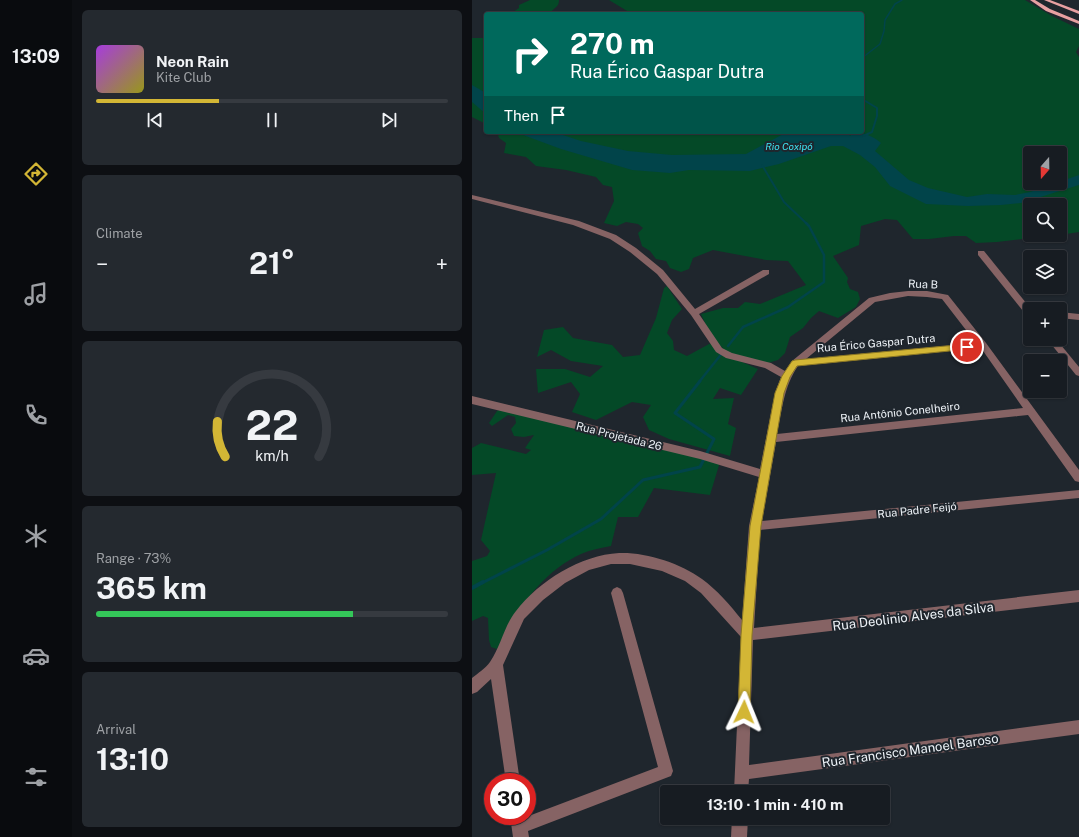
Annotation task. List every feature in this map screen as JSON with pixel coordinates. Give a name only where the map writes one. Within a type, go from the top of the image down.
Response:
[{"type":"main road","points":[[1032,0],[1056,14],[1079,23]]},
{"type":"main road","points":[[1046,0],[1079,13]]},
{"type":"main road","points":[[1056,14],[1057,8],[1073,11]]},
{"type":"street","points":[[472,197],[576,223],[613,237],[660,272],[694,313],[719,350],[729,356],[768,365],[786,376]]},
{"type":"street","points":[[981,253],[1023,305]]},
{"type":"street","points":[[694,313],[766,272]]},
{"type":"street","name":"Rua B","points":[[795,363],[867,303],[882,297],[922,294],[945,297],[983,345],[1079,478]]},
{"type":"street","points":[[1067,316],[1079,317]]},
{"type":"street","name":"Rua Érico Gaspar Dutra","points":[[795,363],[983,345]]},
{"type":"street","points":[[1057,346],[1079,373]]},
{"type":"street","points":[[741,785],[747,635],[756,526],[780,393],[786,376],[795,363]]},
{"type":"street","name":"Rua Projetada 26","points":[[472,400],[700,455],[765,474]]},
{"type":"street","name":"Rua Antônio Conelheiro","points":[[773,438],[1030,411]]},
{"type":"street","name":"Rua Padre Feijó","points":[[756,526],[1079,494]]},
{"type":"street","points":[[472,687],[496,665],[519,617],[536,597],[554,582],[584,567],[611,559],[640,560],[668,567],[690,578],[708,592],[747,635]]},
{"type":"street","points":[[519,827],[666,771],[617,594]]},
{"type":"street","name":"Rua Deolinio Alves da Silva","points":[[747,635],[1079,596]]},
{"type":"street","points":[[496,665],[512,773]]},
{"type":"street","name":"Rua Francisco Manoel Baroso","points":[[742,773],[1079,727]]},
{"type":"street","points":[[739,837],[740,825]]},
{"type":"green space","points":[[530,0],[559,0],[558,6],[551,12],[513,12],[519,8],[519,5]]},
{"type":"green space","points":[[609,0],[1025,0],[1052,16],[1079,29],[1079,46],[1076,52],[1079,57],[1079,232],[1067,234],[1067,198],[1023,198],[1023,239],[976,243],[966,236],[913,239],[897,220],[885,219],[861,226],[859,245],[833,256],[848,278],[847,282],[850,289],[858,292],[860,299],[856,307],[838,318],[819,311],[803,328],[790,337],[785,353],[778,360],[768,363],[733,358],[758,369],[741,395],[720,388],[713,399],[734,398],[728,424],[736,428],[730,456],[669,439],[649,430],[643,417],[651,405],[632,402],[596,420],[572,412],[580,394],[571,382],[538,393],[536,369],[565,369],[590,377],[603,366],[571,361],[551,350],[537,357],[544,330],[563,327],[573,338],[612,345],[623,357],[640,355],[656,318],[664,288],[667,286],[682,309],[672,320],[667,333],[673,341],[674,350],[687,356],[711,343],[727,355],[722,347],[713,341],[701,314],[723,308],[738,308],[745,302],[760,304],[806,285],[788,261],[766,260],[713,250],[693,258],[689,269],[681,272],[670,268],[666,261],[656,259],[650,251],[642,246],[638,233],[643,228],[638,224],[626,222],[617,226],[604,223],[614,201],[612,187],[603,185],[596,177],[566,170],[536,166],[526,157],[504,153],[506,143],[499,138],[498,134],[864,134],[864,12],[629,12]]},
{"type":"green space","points":[[472,38],[484,38],[484,123],[472,117]]},
{"type":"green space","points":[[502,408],[720,462],[710,495],[654,488],[638,517],[618,517],[611,546],[581,554],[566,562],[553,572],[531,594],[497,649],[491,647],[489,640],[488,618],[483,616],[472,621],[472,561],[487,556],[490,551],[481,540],[496,473],[472,475],[472,448],[481,443],[526,454],[531,450],[525,448],[534,435],[524,437],[514,436],[511,429],[516,423],[515,417],[508,415],[492,426],[489,423],[497,411]]},
{"type":"water","points":[[472,85],[484,92],[484,112],[472,102]]},
{"type":"water","name":"Rio Coxipó","points":[[864,133],[881,143],[875,151],[909,180],[928,188],[967,197],[987,194],[1015,195],[1036,190],[1063,190],[1037,198],[1023,198],[1023,202],[1021,203],[968,206],[926,204],[890,186],[875,167],[860,155],[843,146],[831,146],[779,164],[750,171],[689,170],[670,173],[632,170],[561,149],[520,134],[560,134],[581,141],[628,151],[672,155],[746,154],[783,134],[847,134],[851,136],[850,134]]},
{"type":"water","name":"Rio Coxipó","points":[[1079,175],[1079,185],[1067,189],[1067,179]]},
{"type":"waterway","points":[[864,56],[880,44],[884,31],[885,20],[895,4],[902,0]]},
{"type":"waterway","points":[[863,136],[872,132],[877,116],[877,108],[864,100]]},
{"type":"waterway","points":[[762,165],[784,202],[807,224]]},
{"type":"waterway","points":[[728,346],[743,327],[788,307],[824,282],[824,255],[807,224]]},
{"type":"waterway","points":[[699,382],[723,352]]},
{"type":"waterway","points":[[482,583],[547,550],[601,519],[643,480],[700,467],[714,439],[675,413],[700,381]]},
{"type":"waterway","points":[[472,588],[483,582]]},
{"type":"route","points":[[744,712],[747,635],[756,526],[780,393],[786,376],[795,363],[967,347]]}]
